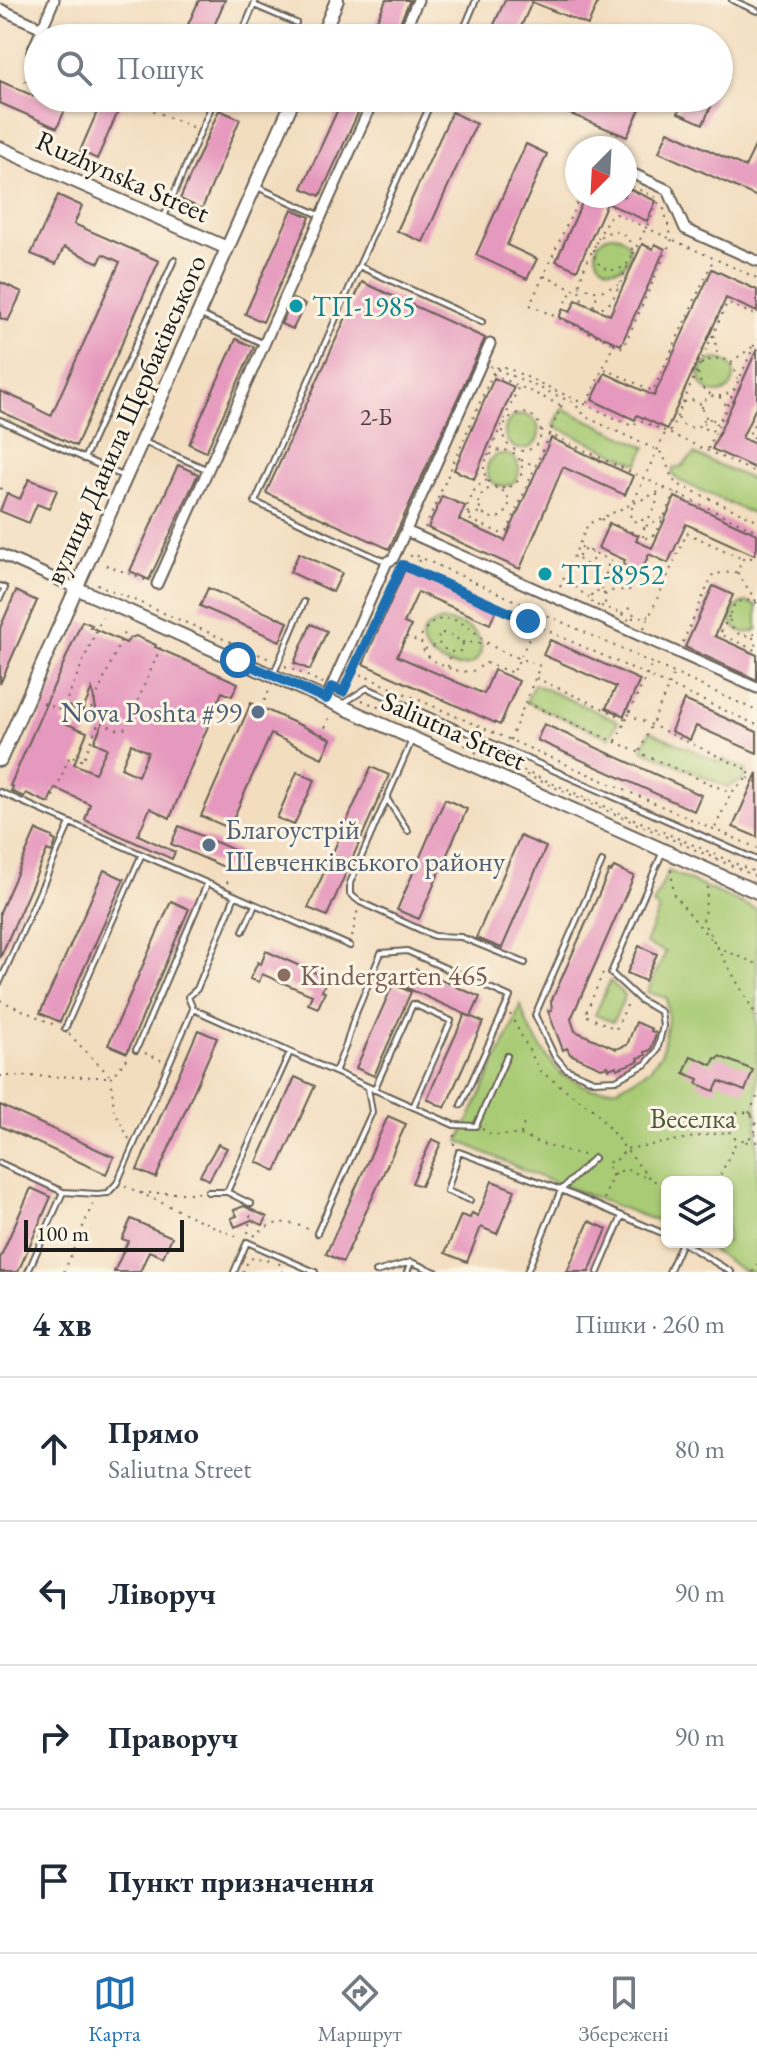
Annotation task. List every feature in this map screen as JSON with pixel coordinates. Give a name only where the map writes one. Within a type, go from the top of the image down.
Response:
[{"type":"street","points":[[44,24],[54,0]]},
{"type":"street","points":[[327,24],[337,0]]},
{"type":"street","points":[[407,24],[418,0]]},
{"type":"street","points":[[0,9],[24,25]]},
{"type":"street","name":"вулиця Данила Щербаківського","points":[[0,760],[288,112]]},
{"type":"street","points":[[157,584],[368,112]]},
{"type":"street","name":"Ruzhynska Street","points":[[0,148],[227,248]]},
{"type":"street","points":[[637,176],[668,190],[685,229],[757,261]]},
{"type":"street","points":[[330,692],[387,562],[393,559],[490,344]]},
{"type":"street","points":[[406,531],[757,688]]},
{"type":"street","name":"Saliutna Street","points":[[0,554],[348,700],[413,738],[757,892]]},
{"type":"lane","points":[[466,24],[476,0]]},
{"type":"lane","points":[[732,0],[757,11]]},
{"type":"lane","points":[[246,24],[255,3],[296,23]]},
{"type":"lane","points":[[163,220],[209,112]]},
{"type":"lane","points":[[387,562],[255,502],[427,112]]},
{"type":"lane","points":[[255,186],[322,216]]},
{"type":"lane","points":[[84,459],[174,260]]},
{"type":"lane","points":[[359,266],[482,322]]},
{"type":"lane","points":[[198,314],[265,344]]},
{"type":"lane","points":[[0,420],[126,477]]},
{"type":"lane","points":[[142,441],[208,470]]},
{"type":"lane","points":[[0,586],[5,588],[0,598]]},
{"type":"lane","points":[[276,669],[304,602]]},
{"type":"lane","points":[[348,700],[367,688],[757,860]]},
{"type":"lane","points":[[413,738],[348,889],[350,894],[360,902],[434,936],[461,937],[525,963]]},
{"type":"lane","points":[[0,792],[350,946]]},
{"type":"lane","points":[[387,799],[408,831]]},
{"type":"lane","points":[[0,982],[70,823]]},
{"type":"lane","points":[[602,862],[535,1015],[554,1055],[566,1069],[594,1081],[616,1080],[646,1064],[657,1051],[663,1026],[661,1012],[640,1000],[611,973],[664,850]]},
{"type":"lane","points":[[65,1029],[141,855]]},
{"type":"lane","points":[[136,1050],[207,884]]},
{"type":"lane","points":[[235,896],[197,989],[188,997],[193,1009],[454,1125],[476,1126],[507,1056]]},
{"type":"lane","points":[[243,931],[255,905]]},
{"type":"lane","points":[[335,1072],[381,953],[407,951],[510,997],[461,1105]]},
{"type":"lane","points":[[374,1090],[413,1004],[451,1021],[413,1107]]},
{"type":"lane","points":[[0,1163],[63,1192],[108,1193],[117,1183],[193,1009]]},
{"type":"lane","points":[[227,1192],[290,1052]]},
{"type":"lane","points":[[317,1233],[372,1112],[368,1087]]},
{"type":"lane","points":[[470,1200],[447,1191],[459,1152],[561,1190],[661,1232]]},
{"type":"lane","points":[[527,1272],[561,1190],[594,1158]]},
{"type":"lane","points":[[28,1272],[63,1192]]},
{"type":"lane","points":[[208,1192],[227,1192],[251,1204]]},
{"type":"lane","points":[[598,1272],[622,1216]]},
{"type":"lane","points":[[234,1272],[247,1242],[315,1272]]},
{"type":"lane","points":[[669,1272],[679,1248]]},
{"type":"lane","points":[[692,1248],[731,1272]]},
{"type":"lane","points":[[376,1272],[411,1262],[436,1272]]},
{"type":"lane","points":[[407,1272],[411,1262]]},
{"type":"path","points":[[157,112],[201,131]]},
{"type":"path","points":[[575,208],[530,305],[623,348],[672,239],[662,200],[637,188]]},
{"type":"path","points":[[660,199],[646,227],[632,255],[612,301],[598,308],[583,300],[578,285],[608,218],[616,214],[646,227],[757,278]]},
{"type":"path","points":[[598,239],[608,232],[621,233],[631,242],[632,255]]},
{"type":"path","points":[[595,245],[598,262],[607,269],[620,269],[630,261]]},
{"type":"path","points":[[603,368],[653,391],[714,258]]},
{"type":"path","points":[[544,276],[579,292]]},
{"type":"path","points":[[578,285],[598,292],[620,284]]},
{"type":"path","points":[[558,318],[572,289]]},
{"type":"path","points":[[593,306],[598,292]]},
{"type":"path","points":[[657,493],[655,510],[649,518],[636,522],[630,518],[644,478],[678,416],[727,303],[757,316]]},
{"type":"path","points":[[714,334],[718,358]]},
{"type":"path","points":[[708,450],[757,339]]},
{"type":"path","points":[[586,405],[614,344]]},
{"type":"path","points":[[730,363],[755,347]]},
{"type":"path","points":[[700,364],[718,358],[730,363],[735,368],[738,382]]},
{"type":"path","points":[[482,362],[632,426],[640,420],[757,473]]},
{"type":"path","points":[[330,692],[343,692],[402,565],[413,554],[495,368]]},
{"type":"path","points":[[698,370],[702,388],[706,393],[716,396],[725,404],[720,418],[711,419],[702,410],[702,405],[708,398],[716,396],[724,396],[735,388]]},
{"type":"path","points":[[492,374],[561,405]]},
{"type":"path","points":[[469,515],[482,512],[491,517],[500,516],[508,505],[503,492],[487,480],[484,468],[519,386]]},
{"type":"path","points":[[487,480],[476,487],[466,508],[471,520],[500,533],[507,532],[565,397]]},
{"type":"path","points":[[565,397],[577,405],[586,417],[658,450],[664,455],[672,479],[677,484],[757,520]]},
{"type":"path","points":[[683,403],[692,400],[702,405]]},
{"type":"path","points":[[488,457],[498,450],[511,450],[524,451],[535,446],[541,430],[537,420],[524,412],[512,415],[504,423],[502,435],[511,450],[520,460],[535,466]]},
{"type":"path","points":[[678,416],[681,423],[689,428],[702,424],[706,416]]},
{"type":"path","points":[[757,417],[749,435],[757,439]]},
{"type":"path","points":[[541,430],[757,531]]},
{"type":"path","points":[[519,479],[522,473],[520,460]]},
{"type":"path","points":[[482,512],[479,503],[482,494],[497,487],[509,487],[519,479],[531,476]]},
{"type":"path","points":[[0,489],[5,486]]},
{"type":"path","points":[[557,594],[588,524],[666,489]]},
{"type":"path","points":[[600,519],[646,538],[656,534],[675,493]]},
{"type":"path","points":[[504,513],[514,515]]},
{"type":"path","points":[[646,526],[663,517]]},
{"type":"path","points":[[643,537],[645,520]]},
{"type":"path","points":[[642,632],[687,533],[743,559],[757,557]]},
{"type":"path","points":[[579,546],[664,584]]},
{"type":"path","points":[[580,560],[582,551],[588,550]]},
{"type":"path","points":[[580,560],[585,563],[591,561],[593,555],[588,550]]},
{"type":"path","points":[[413,554],[757,711]]},
{"type":"path","points":[[415,571],[420,558]]},
{"type":"path","points":[[737,572],[743,559]]},
{"type":"path","points":[[571,564],[580,560]]},
{"type":"path","points":[[600,606],[605,603],[602,591],[609,560]]},
{"type":"path","points":[[106,565],[157,584]]},
{"type":"path","points":[[402,565],[757,725]]},
{"type":"path","points":[[629,576],[631,570]]},
{"type":"path","points":[[567,572],[578,590],[590,597],[593,604],[622,614],[625,619],[649,616]]},
{"type":"path","points":[[669,672],[713,574],[737,572]]},
{"type":"path","points":[[737,572],[757,602]]},
{"type":"path","points":[[619,587],[626,590],[631,588],[633,582],[629,576]]},
{"type":"path","points":[[619,587],[619,578],[629,576]]},
{"type":"path","points":[[97,584],[276,669],[757,875]]},
{"type":"path","points":[[605,595],[619,587]]},
{"type":"path","points":[[590,597],[594,591],[602,591]]},
{"type":"path","points":[[757,602],[740,601],[731,609],[720,634],[757,651]]},
{"type":"path","points":[[622,614],[630,608],[634,614],[631,619]]},
{"type":"path","points":[[729,615],[731,627],[740,635],[757,633]]},
{"type":"path","points":[[43,703],[60,710],[63,707],[102,617]]},
{"type":"path","points":[[509,740],[540,666],[520,657],[489,644],[467,625],[452,619],[431,622],[421,636],[423,649],[428,655],[448,668],[475,670],[486,663],[513,673],[520,657],[535,625]]},
{"type":"path","points":[[374,623],[380,625]]},
{"type":"path","points":[[87,717],[126,628]]},
{"type":"path","points":[[462,642],[461,651],[450,652],[439,645],[437,639],[442,633],[462,642],[489,644]]},
{"type":"path","points":[[731,639],[740,635]]},
{"type":"path","points":[[746,636],[747,646]]},
{"type":"path","points":[[752,636],[757,645]]},
{"type":"path","points":[[406,637],[421,642]]},
{"type":"path","points":[[63,707],[119,730],[127,726],[162,644]]},
{"type":"path","points":[[423,649],[439,645]]},
{"type":"path","points":[[448,668],[450,652]]},
{"type":"path","points":[[615,742],[652,664]]},
{"type":"path","points":[[352,671],[757,848]]},
{"type":"path","points":[[639,752],[674,674]]},
{"type":"path","points":[[535,678],[626,719]]},
{"type":"path","points":[[261,708],[269,691]]},
{"type":"path","points":[[525,702],[731,793]]},
{"type":"path","points":[[628,714],[750,771],[731,793],[714,829]]},
{"type":"path","points":[[322,735],[329,718]]},
{"type":"path","points":[[46,812],[70,755],[83,761],[99,722]]},
{"type":"path","points":[[747,778],[757,781]]},
{"type":"path","points":[[671,870],[674,895],[718,948],[757,964]]},
{"type":"path","points":[[708,887],[703,922],[757,1017]]},
{"type":"path","points":[[350,946],[360,902]]},
{"type":"path","points":[[0,1000],[65,1029],[111,1077],[114,1110],[133,1147]]},
{"type":"path","points":[[506,1006],[540,1071],[595,1111],[650,1179]]},
{"type":"path","points":[[0,1076],[111,1077],[136,1050],[169,1064]]},
{"type":"path","points":[[749,1114],[757,1097]]},
{"type":"path","points":[[756,1133],[745,1140],[737,1140],[729,1132],[728,1123],[733,1115],[741,1112],[757,1113]]},
{"type":"path","points":[[749,1114],[755,1123],[757,1148]]},
{"type":"path","points":[[520,1135],[525,1119]]},
{"type":"path","points":[[454,1125],[454,1144],[459,1152]]},
{"type":"path","points":[[476,1126],[493,1135],[520,1135],[594,1158]]},
{"type":"path","points":[[607,1193],[612,1176],[607,1163],[618,1159],[626,1149],[729,1132]]},
{"type":"path","points":[[720,1176],[737,1140]]},
{"type":"path","points":[[745,1140],[750,1147]]},
{"type":"path","points":[[612,1176],[625,1169],[661,1184]]},
{"type":"path","points":[[117,1183],[247,1242]]},
{"type":"path","points":[[140,1193],[208,1192]]},
{"type":"path","points":[[64,1272],[97,1194]]},
{"type":"path","points":[[247,1242],[251,1204]]},
{"type":"path","points":[[247,1242],[267,1225],[293,1222],[317,1233]]},
{"type":"path","points":[[243,1272],[248,1261],[254,1257],[280,1264]]},
{"type":"path","points":[[753,1272],[757,1264]]},
{"type":"green space","points":[[613,235],[625,240],[630,252],[625,264],[613,269],[601,264],[596,252],[601,240]]},
{"type":"green space","points":[[717,359],[729,364],[734,376],[729,388],[717,393],[705,388],[700,376],[705,364]]},
{"type":"green space","points":[[562,408],[646,447],[638,464],[554,426]]},
{"type":"green space","points":[[522,415],[534,420],[539,432],[534,444],[522,449],[510,444],[505,432],[510,420]]},
{"type":"green space","points":[[503,454],[514,459],[519,470],[514,481],[503,486],[492,481],[487,470],[492,459]]},
{"type":"green space","points":[[694,454],[757,482],[757,516],[678,480],[672,474],[674,468],[682,466]]},
{"type":"green space","points":[[745,602],[757,606],[757,630],[741,632],[732,624],[733,612]]},
{"type":"green space","points":[[441,621],[465,626],[476,634],[481,647],[473,663],[458,666],[446,664],[428,651],[423,635],[428,627]]},
{"type":"green space","points":[[534,684],[618,721],[610,738],[526,702]]},
{"type":"green space","points":[[650,731],[720,763],[723,759],[747,770],[743,780],[727,787],[642,749]]},
{"type":"green space","name":"Веселка","points":[[668,871],[757,910],[757,1272],[745,1272],[708,1248],[733,1248],[733,1176],[661,1176],[661,1223],[535,1175],[459,1141],[520,1005],[529,1028],[562,1075],[591,1089],[618,1088],[650,1069],[662,1052],[668,1020],[667,998],[647,992],[666,952],[645,944],[659,909],[653,905]]},
{"type":"green space","points":[[610,981],[625,996],[613,1022],[595,1015]]},
{"type":"building","points":[[199,0],[225,0],[215,24],[188,24]]},
{"type":"building","points":[[386,0],[410,0],[399,24],[375,24]]},
{"type":"building","points":[[505,0],[598,2],[588,24],[532,2],[522,24],[494,24]]},
{"type":"building","points":[[0,81],[24,92],[24,112],[64,112],[57,128],[0,103]]},
{"type":"building","points":[[97,112],[118,112],[97,159],[80,151]]},
{"type":"building","points":[[218,112],[240,119],[202,209],[180,199]]},
{"type":"building","points":[[337,112],[359,112],[320,196],[302,188]]},
{"type":"building","points":[[452,112],[476,124],[423,242],[397,231]]},
{"type":"building","points":[[565,112],[639,112],[627,136],[625,136]]},
{"type":"building","points":[[678,112],[709,112],[703,124]]},
{"type":"building","points":[[668,131],[745,167],[757,142],[757,197],[659,152]]},
{"type":"building","points":[[526,144],[547,154],[507,245],[537,259],[527,279],[476,255]]},
{"type":"building","points":[[637,192],[656,201],[647,221],[618,208],[637,208]]},
{"type":"building","points":[[58,195],[82,206],[74,224],[159,261],[76,446],[0,411],[0,391],[51,416],[120,262],[103,254],[99,263],[64,247],[56,264],[31,254]]},
{"type":"building","points":[[580,208],[605,208],[577,270],[556,261]]},
{"type":"building","points":[[292,209],[310,217],[263,322],[245,314]]},
{"type":"building","points":[[642,244],[653,249],[655,244],[665,249],[621,345],[559,317],[563,309],[570,312],[576,300],[610,315]]},
{"type":"building","points":[[712,269],[757,290],[757,312],[726,298],[667,429],[637,415],[635,420],[592,400],[605,373],[654,396]]},
{"type":"building","points":[[0,282],[22,292],[8,321],[0,318]]},
{"type":"building","points":[[362,282],[485,338],[389,549],[266,493]]},
{"type":"building","points":[[293,299],[305,304],[293,329],[281,324]]},
{"type":"building","points":[[236,339],[254,347],[206,452],[189,444]]},
{"type":"building","points":[[757,349],[757,405],[742,438],[757,445],[757,469],[712,449]]},
{"type":"building","points":[[494,378],[514,387],[474,479],[454,470]]},
{"type":"building","points":[[551,438],[633,476],[625,495],[563,467],[520,569],[428,528],[442,496],[465,506],[459,520],[505,541]]},
{"type":"building","points":[[178,465],[198,474],[149,580],[130,571]]},
{"type":"building","points":[[29,479],[57,490],[49,509],[37,504],[29,523],[0,511],[7,493],[20,499]]},
{"type":"building","points":[[675,497],[757,534],[754,555],[686,524],[668,563],[649,554],[641,572],[623,564],[625,560],[598,548],[609,523],[638,536],[636,541],[652,548]]},
{"type":"building","points":[[299,553],[342,573],[333,592],[290,572]]},
{"type":"building","points":[[405,569],[496,610],[490,624],[418,592],[404,623],[411,626],[397,656],[484,694],[494,670],[519,681],[500,725],[363,664]]},
{"type":"building","points":[[713,586],[733,595],[715,636],[757,655],[757,680],[685,647]]},
{"type":"building","points":[[208,588],[288,622],[280,641],[200,606]]},
{"type":"building","points":[[16,591],[37,601],[0,684],[0,628]]},
{"type":"building","points":[[82,621],[126,643],[136,636],[238,683],[232,696],[222,692],[170,818],[150,808],[138,835],[175,852],[172,859],[85,820],[90,804],[55,788],[48,803],[26,793],[24,797],[11,791],[13,787],[10,786]],"holes":[[[92,689],[97,714],[104,720],[94,742],[107,748],[95,773],[74,764],[87,732],[62,722],[69,706],[82,712]],[[131,744],[148,752],[138,776],[121,768]]]},
{"type":"building","points":[[311,624],[327,631],[310,670],[294,663]]},
{"type":"building","points":[[550,640],[640,680],[624,716],[606,708],[616,687],[543,655]]},
{"type":"building","points":[[684,700],[757,732],[757,753],[696,726],[690,740],[671,731]]},
{"type":"building","points":[[251,703],[331,739],[322,758],[271,734],[229,828],[201,816]]},
{"type":"building","points":[[544,724],[701,795],[694,811],[537,740]]},
{"type":"building","points":[[371,767],[389,775],[327,916],[308,908]]},
{"type":"building","points":[[297,772],[315,780],[294,825],[277,818]]},
{"type":"building","points":[[757,773],[757,837],[733,827]]},
{"type":"building","points":[[445,799],[467,809],[419,919],[397,910]]},
{"type":"building","points":[[179,826],[241,853],[233,871],[171,844]]},
{"type":"building","points":[[36,830],[56,841],[52,852],[47,850],[0,958],[0,912]]},
{"type":"building","points":[[520,836],[546,847],[502,948],[476,938]]},
{"type":"building","points":[[614,867],[634,876],[571,1019],[575,1031],[616,1049],[627,1045],[636,1022],[656,1033],[651,1050],[638,1058],[639,1061],[609,1069],[608,1066],[601,1068],[570,1054],[567,1048],[563,1050],[548,1011],[552,1010],[551,1002],[609,871]]},
{"type":"building","points":[[104,870],[124,879],[60,1022],[40,1013]]},
{"type":"building","points":[[171,901],[189,909],[127,1053],[108,1045]]},
{"type":"building","points":[[639,946],[657,954],[645,981],[627,973]]},
{"type":"building","points":[[266,951],[327,978],[318,1008],[308,1004],[312,995],[262,974],[259,982],[250,979]]},
{"type":"building","points":[[416,969],[480,997],[471,1017],[407,988]]},
{"type":"building","points":[[393,984],[411,992],[374,1076],[356,1068]]},
{"type":"building","points":[[465,1014],[483,1022],[445,1108],[427,1099]]},
{"type":"building","points":[[198,1030],[217,1038],[156,1178],[137,1170]]},
{"type":"building","points":[[691,1056],[712,1065],[719,1056],[753,1070],[745,1091],[719,1081],[714,1091],[697,1084],[699,1079],[684,1073]]},
{"type":"building","points":[[295,1077],[315,1086],[276,1171],[257,1162]]},
{"type":"building","points":[[0,1105],[114,1157],[106,1174],[0,1126]]},
{"type":"building","points":[[388,1116],[406,1124],[343,1262],[326,1254]]},
{"type":"building","points":[[432,1139],[441,1143],[421,1186],[412,1183]]},
{"type":"building","points":[[218,1144],[227,1148],[209,1180],[200,1175]]},
{"type":"building","points":[[492,1181],[515,1190],[497,1234],[481,1227],[467,1262],[445,1253],[461,1215],[470,1218],[472,1213],[478,1216]]},
{"type":"building","points":[[31,1188],[51,1197],[18,1272],[0,1272],[0,1258]]},
{"type":"building","points":[[244,1206],[267,1217],[263,1225],[251,1220],[235,1227],[231,1218],[237,1216],[234,1210]]},
{"type":"building","points":[[131,1219],[172,1237],[163,1257],[149,1251],[140,1272],[114,1272],[128,1241],[122,1239]]},
{"type":"building","points":[[589,1221],[607,1229],[589,1272],[567,1272]]},
{"type":"place","name":"ТП-1985","points":[[296,306]]},
{"type":"place","name":"ТП-8952","points":[[545,574]]},
{"type":"place","name":"Nova Poshta #99","points":[[258,712]]},
{"type":"place","name":"Благоустрій Шевченківського району","points":[[209,845]]},
{"type":"place","name":"Kindergarten 465","points":[[284,975]]},
{"type":"route","points":[[238,660],[326,699],[332,687],[343,692],[402,565],[528,621]]}]
